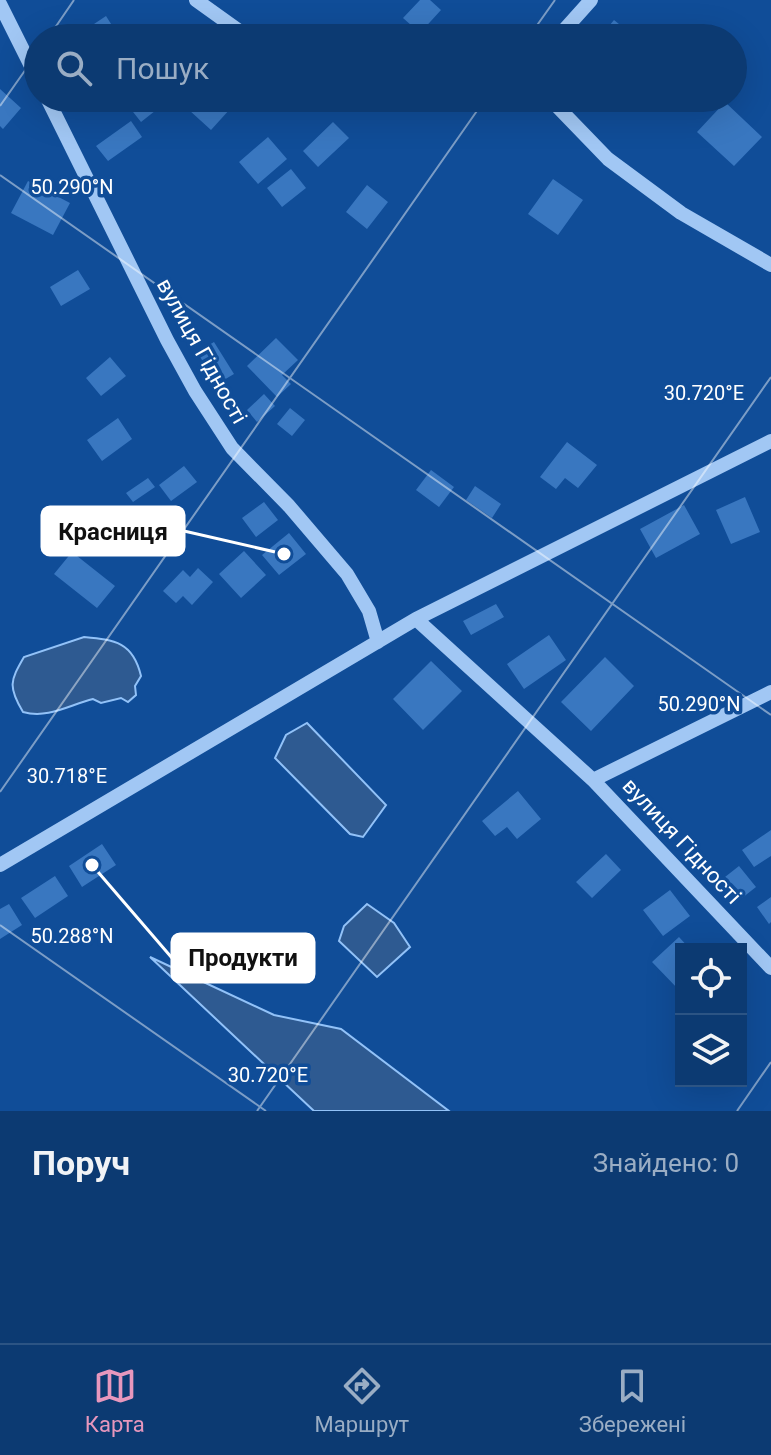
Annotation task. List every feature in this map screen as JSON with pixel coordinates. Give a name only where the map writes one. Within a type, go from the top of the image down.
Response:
[{"type":"street","points":[[196,0],[229,24]]},
{"type":"street","points":[[570,24],[591,0]]},
{"type":"street","points":[[0,4],[24,52]]},
{"type":"street","name":"вулиця Гідності","points":[[54,112],[195,391],[232,448],[289,506],[347,574],[369,611],[378,642]]},
{"type":"street","points":[[563,112],[608,159],[681,213],[771,265]]},
{"type":"street","points":[[0,865],[416,619],[771,441]]},
{"type":"street","name":"вулиця Гідності","points":[[416,619],[593,780],[771,968]]},
{"type":"street","name":"вулиця Гідності","points":[[593,780],[771,692]]},
{"type":"water","points":[[84,637],[114,642],[128,650],[141,676],[135,686],[136,695],[128,702],[121,698],[101,703],[93,699],[50,713],[23,712],[13,684],[24,657]]},
{"type":"water","points":[[307,723],[386,805],[363,837],[350,834],[275,758],[286,735]]},
{"type":"water","points":[[367,904],[394,923],[410,947],[377,977],[339,941],[344,926]]},
{"type":"water","points":[[150,957],[274,1015],[341,1029],[449,1111],[314,1111]]},
{"type":"building","points":[[420,0],[430,0],[441,10],[428,24],[410,24],[403,18]]},
{"type":"building","points":[[106,16],[111,24],[94,24]]},
{"type":"building","points":[[0,89],[21,108],[3,129],[0,126]]},
{"type":"building","points":[[133,112],[154,112],[141,122]]},
{"type":"building","points":[[191,112],[227,112],[211,130]]},
{"type":"building","points":[[716,112],[736,112],[762,137],[734,166],[697,132]]},
{"type":"building","points":[[131,121],[142,137],[108,161],[96,146]]},
{"type":"building","points":[[333,122],[349,138],[318,167],[303,151]]},
{"type":"building","points":[[268,137],[287,159],[258,184],[239,162]]},
{"type":"building","points":[[291,169],[306,188],[282,207],[267,188]]},
{"type":"building","points":[[553,179],[583,200],[558,235],[528,214]]},
{"type":"building","points":[[28,181],[70,203],[53,235],[11,213]]},
{"type":"building","points":[[367,185],[388,202],[367,229],[346,212]]},
{"type":"building","points":[[78,270],[90,289],[61,306],[50,287]]},
{"type":"building","points":[[276,338],[298,360],[282,375],[291,384],[277,397],[247,366]]},
{"type":"building","points":[[214,342],[234,374],[217,384],[197,352]]},
{"type":"building","points":[[110,357],[126,376],[101,396],[86,378]]},
{"type":"building","points":[[264,394],[275,406],[257,422],[247,410]]},
{"type":"building","points":[[290,408],[305,420],[292,436],[277,424]]},
{"type":"building","points":[[118,418],[132,439],[102,461],[87,440]]},
{"type":"building","points":[[567,442],[597,465],[578,488],[565,478],[556,489],[540,477]]},
{"type":"building","points":[[184,466],[197,482],[171,501],[159,485]]},
{"type":"building","points":[[431,470],[454,487],[439,507],[416,490]]},
{"type":"building","points":[[148,478],[155,487],[133,502],[126,493]]},
{"type":"building","points":[[475,486],[501,504],[492,518],[466,500]]},
{"type":"building","points":[[745,497],[760,532],[731,544],[716,510]]},
{"type":"building","points":[[264,502],[278,520],[256,537],[242,518]]},
{"type":"building","points":[[684,505],[700,534],[656,558],[640,529]]},
{"type":"building","points":[[289,533],[306,554],[279,575],[262,555]]},
{"type":"building","points":[[244,551],[266,575],[241,598],[219,574]]},
{"type":"building","points":[[72,552],[115,586],[97,608],[54,574]]},
{"type":"building","points":[[198,568],[213,582],[192,605],[183,596],[176,603],[163,591],[183,570],[190,577]]},
{"type":"building","points":[[496,604],[504,617],[471,635],[463,621]]},
{"type":"building","points":[[549,635],[566,660],[524,689],[507,664]]},
{"type":"building","points":[[605,657],[634,686],[591,731],[561,702]]},
{"type":"building","points":[[431,661],[462,691],[423,730],[393,699]]},
{"type":"building","points":[[518,791],[541,819],[517,839],[507,827],[495,836],[482,821]]},
{"type":"building","points":[[771,830],[771,856],[754,867],[742,850]]},
{"type":"building","points":[[102,844],[116,865],[82,887],[69,866]]},
{"type":"building","points":[[606,854],[621,870],[592,898],[576,882]]},
{"type":"building","points":[[739,866],[756,887],[742,898],[725,877]]},
{"type":"building","points":[[55,876],[68,896],[35,918],[21,898]]},
{"type":"building","points":[[670,890],[690,916],[663,936],[643,910]]},
{"type":"building","points":[[771,897],[771,922],[769,924],[757,907]]},
{"type":"building","points":[[9,904],[22,925],[0,939],[0,909]]},
{"type":"building","points":[[679,937],[684,943],[675,943],[675,986],[652,962]]},
{"type":"place","name":"Красниця","points":[[284,554]]},
{"type":"place","name":"Продукти","points":[[92,865]]}]
